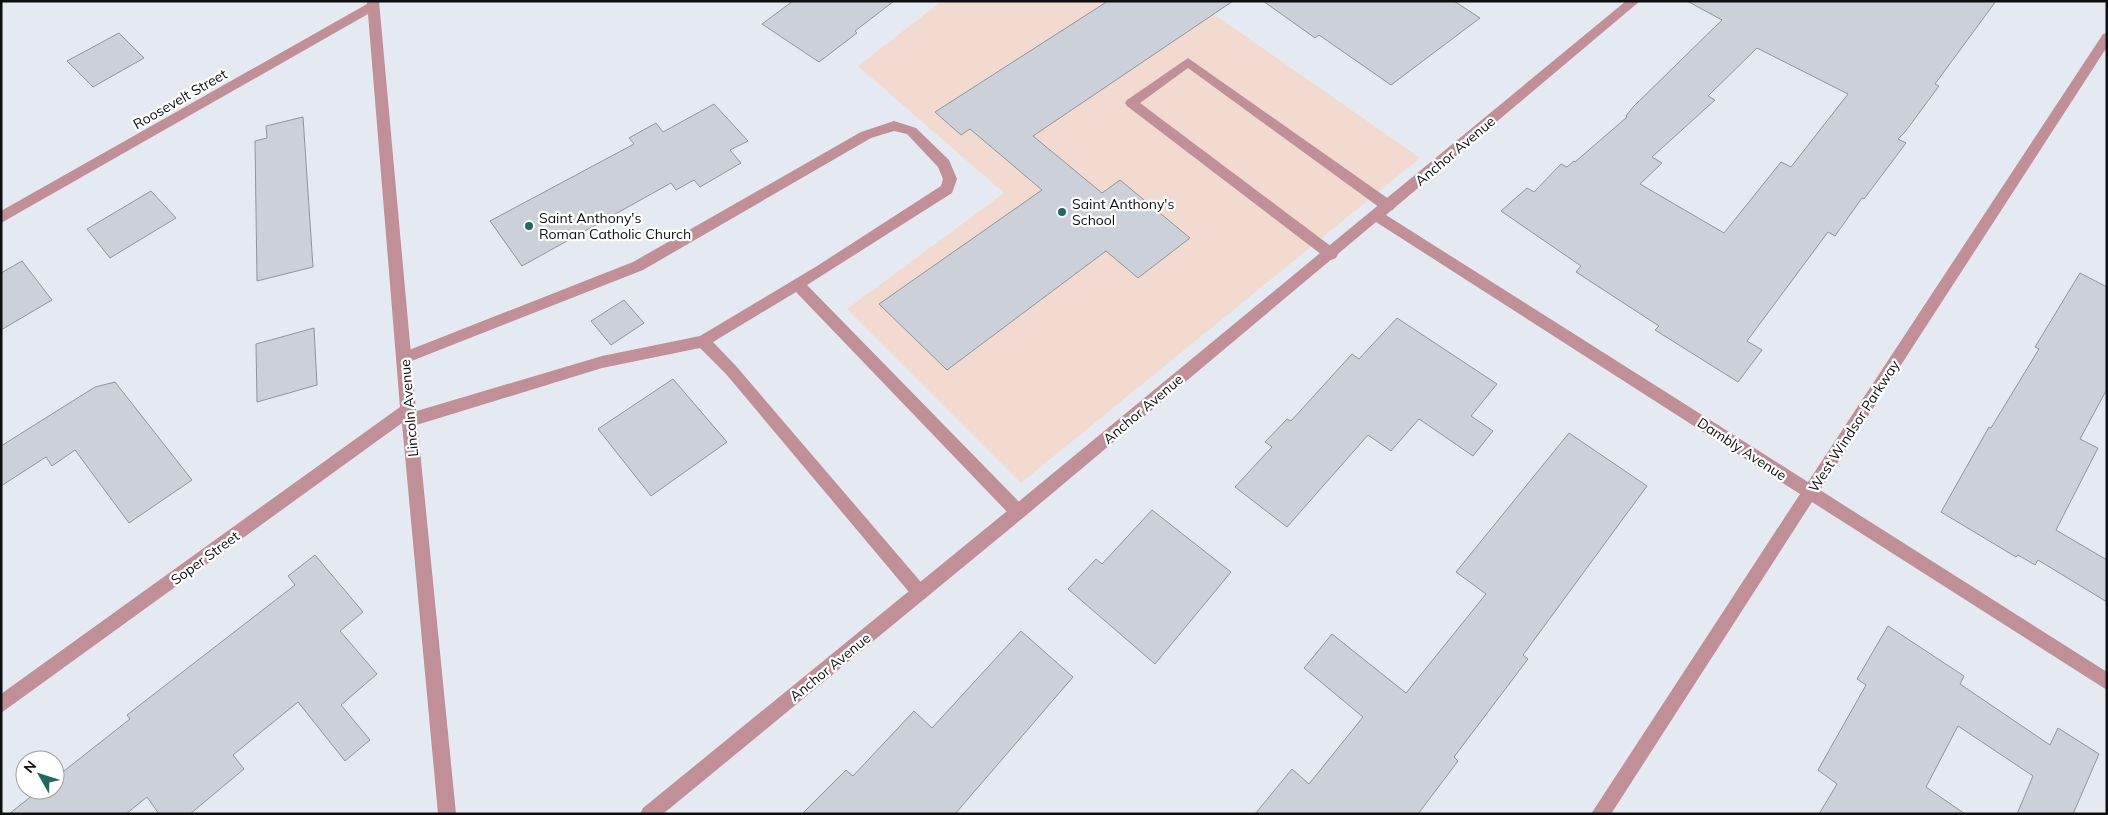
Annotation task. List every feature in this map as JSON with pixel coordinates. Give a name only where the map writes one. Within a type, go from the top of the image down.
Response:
[{"type":"street","name":"Anchor Avenue","points":[[648,814],[920,593],[1634,1]]},
{"type":"street","name":"Roosevelt Street","points":[[1,218],[373,4]]},
{"type":"street","name":"Lincoln Avenue","points":[[373,4],[409,416],[447,814]]},
{"type":"street","name":"West Windsor Parkway","points":[[1600,814],[2107,38]]},
{"type":"street","name":"Dambly Avenue","points":[[1331,254],[1131,103],[1188,62],[1383,211],[1810,493],[2107,682]]},
{"type":"street","name":"Soper Street","points":[[1,705],[409,416],[602,362],[703,341],[822,270],[947,190],[950,179],[944,164],[911,131],[894,126],[866,135],[638,266],[404,358]]},
{"type":"street","points":[[797,284],[1018,512]]},
{"type":"street","points":[[703,341],[731,370],[920,593]]},
{"type":"shaded area","points":[[942,1],[1195,1],[1420,158],[1021,483],[847,309],[1004,193],[858,66]]},
{"type":"building","points":[[793,1],[894,1],[819,62],[762,24]]},
{"type":"building","points":[[1108,1],[1233,1],[1033,136],[1102,193],[1120,180],[1190,238],[1138,278],[1106,251],[947,370],[879,304],[1042,190],[970,129],[961,135],[935,112]]},
{"type":"building","points":[[1263,1],[1454,1],[1480,18],[1391,85],[1319,35],[1315,38]]},
{"type":"building","points":[[1687,1],[1996,1],[1935,84],[1939,86],[1898,139],[1906,143],[1864,199],[1862,198],[1835,236],[1828,232],[1747,341],[1762,350],[1738,382],[1655,330],[1659,326],[1576,272],[1581,266],[1501,211],[1527,188],[1534,192],[1561,164],[1567,167],[1575,162],[1627,117],[1633,107],[1722,20]],"holes":[[[1757,48],[1848,94],[1791,167],[1781,162],[1724,233],[1640,184],[1662,163],[1652,157],[1715,100],[1708,96]]]},
{"type":"building","points":[[119,33],[144,58],[93,87],[67,61]]},
{"type":"building","points":[[714,104],[748,141],[730,150],[741,163],[700,187],[694,180],[676,190],[671,183],[522,266],[490,221],[634,144],[629,138],[656,123],[663,132]]},
{"type":"building","points":[[303,117],[313,267],[257,281],[255,141],[267,138],[266,126]]},
{"type":"building","points":[[151,191],[176,218],[110,258],[87,229]]},
{"type":"building","points":[[22,261],[52,300],[1,330],[1,273]]},
{"type":"building","points":[[2080,273],[2107,287],[2107,389],[2080,439],[2098,448],[2056,530],[2107,560],[2107,602],[2038,560],[2035,565],[2018,555],[2016,557],[1941,512],[1989,427],[1991,428],[2039,349],[2035,347]]},
{"type":"building","points":[[624,300],[644,323],[611,345],[591,321]]},
{"type":"building","points":[[1397,318],[1497,384],[1471,416],[1493,431],[1473,456],[1419,419],[1391,451],[1368,435],[1287,527],[1235,487],[1272,447],[1265,442],[1287,419],[1291,421],[1352,354],[1359,359]]},
{"type":"building","points":[[314,328],[317,385],[257,402],[256,344]]},
{"type":"building","points":[[673,379],[727,442],[651,496],[598,429]]},
{"type":"building","points":[[115,382],[192,480],[129,523],[75,450],[52,466],[46,457],[1,486],[1,446],[95,387]]},
{"type":"building","points":[[1569,433],[1647,486],[1523,655],[1528,659],[1454,757],[1458,761],[1418,814],[1255,814],[1292,769],[1309,784],[1363,717],[1304,668],[1332,634],[1406,693],[1486,594],[1456,572]]},
{"type":"building","points":[[1152,510],[1231,572],[1155,664],[1068,589],[1096,559],[1102,564]]},
{"type":"building","points":[[315,555],[363,612],[340,631],[377,674],[341,705],[370,740],[345,761],[298,702],[233,755],[244,769],[190,814],[159,814],[147,797],[126,814],[9,814],[26,800],[65,800],[65,770],[130,719],[127,715],[295,585],[288,576]]},
{"type":"building","points":[[1888,626],[1964,676],[1960,684],[2050,745],[2058,728],[2099,754],[2073,814],[2017,814],[2033,776],[1958,726],[1926,787],[1965,814],[1819,814],[1837,784],[1818,770],[1866,685],[1857,679]]},
{"type":"building","points":[[1021,631],[1073,677],[955,814],[802,814],[846,770],[853,776],[914,711],[932,728]]},
{"type":"place","name":"Saint Anthony's School","points":[[1062,212]]},
{"type":"place","name":"Saint Anthony's Roman Catholic Church","points":[[529,226]]}]
